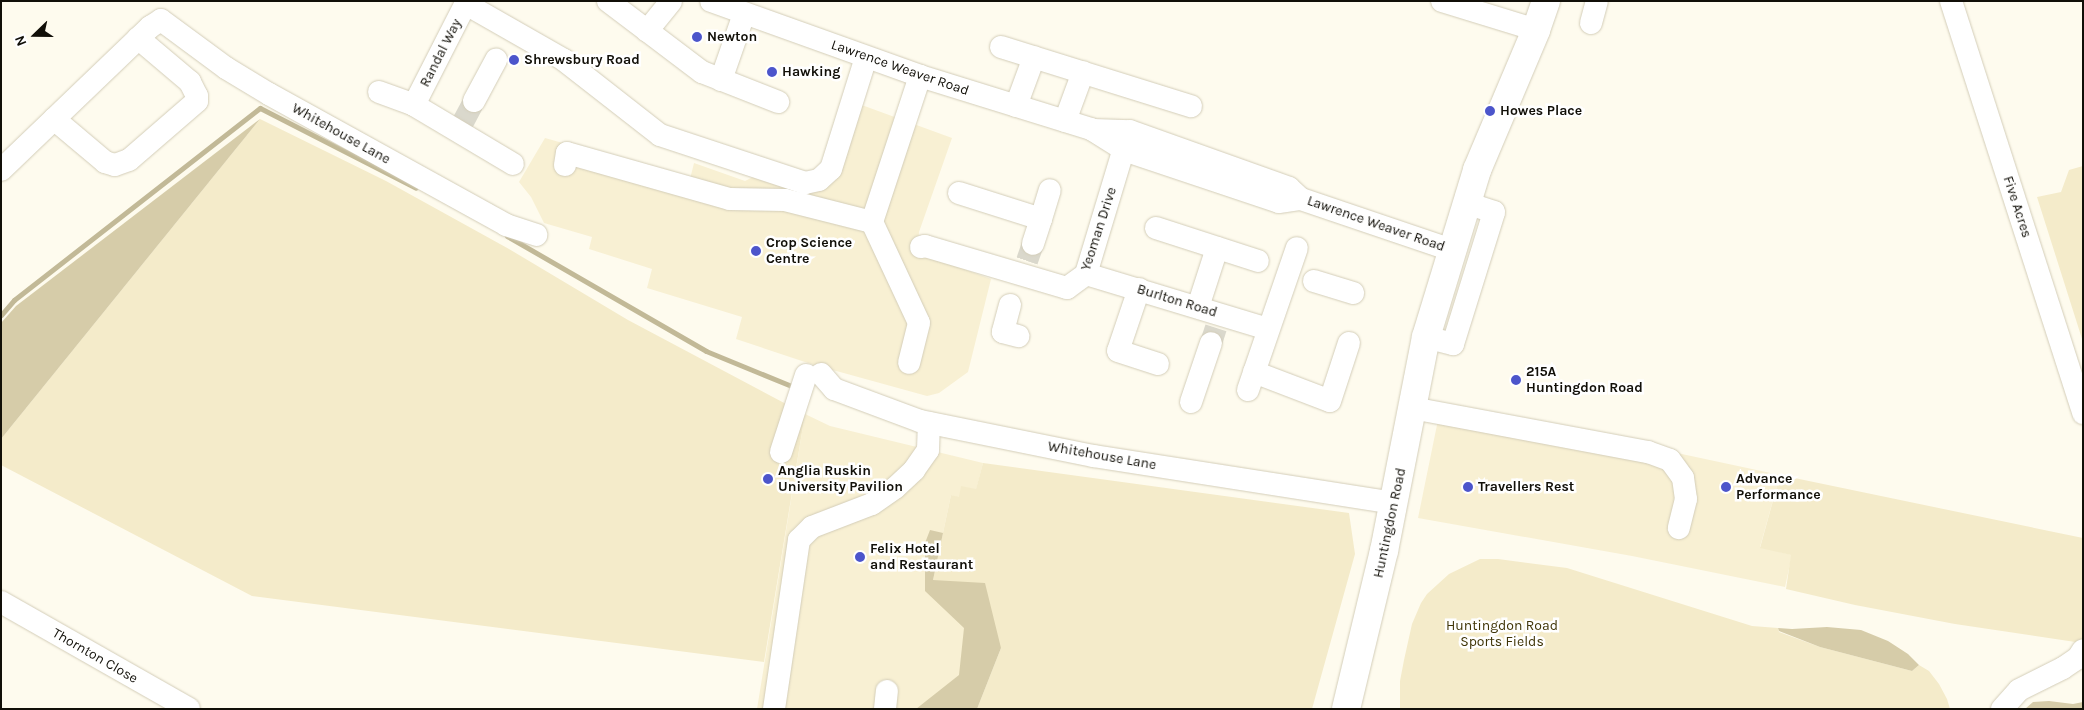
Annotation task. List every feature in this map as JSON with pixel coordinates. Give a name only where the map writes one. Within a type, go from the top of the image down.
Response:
[{"type":"main road","name":"Huntingdon Road","points":[[1346,709],[1395,502],[1426,337],[1477,170],[1536,30],[1546,1]]},
{"type":"street","points":[[608,1],[702,72],[778,102]]},
{"type":"street","points":[[647,31],[671,1]]},
{"type":"street","name":"Lawrence Weaver Road","points":[[710,1],[920,76],[1092,130],[1289,188],[1301,198],[1452,250]]},
{"type":"street","points":[[1442,1],[1536,30]]},
{"type":"street","points":[[1591,23],[1597,1]]},
{"type":"street","name":"Five Acres","points":[[1951,1],[2083,413]]},
{"type":"street","points":[[467,3],[564,60],[660,135],[805,183],[820,180],[831,169],[866,57]]},
{"type":"street","name":"Randal Way","points":[[414,105],[467,3]]},
{"type":"street","points":[[722,80],[744,14]]},
{"type":"street","name":"Whitehouse Lane","points":[[138,38],[161,20],[226,68],[269,94],[506,225],[536,234]]},
{"type":"street","points":[[1,170],[138,38],[190,82],[197,96],[196,101],[129,160],[115,165],[105,162],[54,119]]},
{"type":"street","points":[[1001,47],[1191,106]]},
{"type":"street","points":[[1016,106],[1034,57]]},
{"type":"street","points":[[474,101],[496,60]]},
{"type":"street","points":[[1065,121],[1083,72]]},
{"type":"street","points":[[908,363],[919,323],[872,222],[920,76]]},
{"type":"street","points":[[379,92],[414,105],[460,127],[513,164]]},
{"type":"street","name":"Yeoman Drive","points":[[921,247],[925,246],[1067,288],[1086,274],[1127,140]]},
{"type":"street","points":[[564,165],[567,154],[604,170],[730,199],[785,200],[872,222]]},
{"type":"street","points":[[1018,336],[1003,332],[1042,219],[1050,190]]},
{"type":"street","points":[[959,193],[1042,219]]},
{"type":"street","points":[[1426,337],[1453,344],[1494,212],[1466,203]]},
{"type":"street","points":[[1156,228],[1258,260]]},
{"type":"street","points":[[1198,307],[1217,248]]},
{"type":"street","points":[[1297,248],[1301,276],[1268,329],[1251,381],[1330,401],[1349,343]]},
{"type":"street","name":"Burlton Road","points":[[1086,274],[1198,307],[1216,328],[1268,329]]},
{"type":"street","points":[[1301,276],[1353,294]]},
{"type":"street","points":[[1139,289],[1118,351],[1158,364]]},
{"type":"street","points":[[1191,402],[1216,328]]},
{"type":"street","name":"Whitehouse Lane","points":[[781,452],[814,375],[834,389],[929,423],[1094,456],[1395,502]]},
{"type":"street","points":[[1446,407],[1642,441]]},
{"type":"street","points":[[1412,408],[1619,446],[1670,460],[1683,478],[1686,499],[1679,528]]},
{"type":"street","points":[[774,709],[798,540],[812,527],[872,504],[894,488],[914,470],[928,450],[929,423]]},
{"type":"street","name":"Thornton Close","points":[[1,602],[189,709]]},
{"type":"street","points":[[2002,709],[2019,690],[2063,668],[2078,658],[2083,650]]},
{"type":"shaded area","name":"Crop Science Centre","points":[[859,104],[952,138],[919,232],[917,252],[991,279],[968,372],[939,393],[927,396],[811,364],[736,339],[742,317],[647,288],[652,269],[589,249],[592,237],[544,223],[531,197],[519,182],[545,138],[690,179],[694,163],[745,181],[755,176],[813,192]]},
{"type":"shaded area","points":[[260,119],[1,439],[1,323],[16,306]]},
{"type":"shaded area","name":"Felix Hotel and Restaurant","points":[[805,414],[830,426],[983,463],[976,490],[959,498],[951,495],[933,580],[985,583],[977,709],[757,709]]},
{"type":"shaded area","points":[[1438,420],[1649,447],[1780,475],[1760,547],[1792,555],[1785,587],[1632,556],[1418,518]]},
{"type":"shaded area","points":[[930,530],[943,533],[933,580],[985,583],[1001,648],[977,709],[916,709],[959,675],[964,628],[925,591],[925,543]]},
{"type":"shaded area","points":[[1827,627],[1861,630],[1888,641],[1908,654],[1919,665],[1912,671],[1820,647],[1779,631],[1778,628]]},
{"type":"shaded area","points":[[2049,701],[2073,704],[2083,702],[2083,709],[2025,709],[2033,702]]},
{"type":"green space","points":[[260,119],[386,181],[509,249],[628,320],[805,414],[764,662],[252,596],[1,465],[1,439]]},
{"type":"green space","points":[[2083,166],[2083,342],[2037,197],[2061,192],[2069,170]]},
{"type":"green space","points":[[983,463],[1349,513],[1355,554],[1312,709],[977,709],[1001,648],[933,580],[951,495],[959,497],[961,486],[976,489]]},
{"type":"green space","points":[[1780,475],[2083,538],[2082,643],[1955,624],[1855,605],[1786,589],[1791,555],[1760,548]]},
{"type":"green space","name":"Huntingdon Road Sports Fields","points":[[1480,559],[1498,559],[1567,568],[1752,626],[1778,628],[1779,632],[1820,647],[1912,671],[1919,665],[1929,671],[1939,684],[1950,709],[1400,709],[1400,681],[1404,660],[1412,624],[1421,603],[1427,594],[1449,574]]},
{"type":"waterway","points":[[1,315],[14,300],[260,108],[416,188]]},
{"type":"waterway","points":[[507,236],[706,351],[796,388]]},
{"type":"tunnel","points":[[462,124],[474,101]]},
{"type":"tunnel","points":[[1027,261],[1033,244]]},
{"type":"tunnel","points":[[1211,343],[1216,328]]},
{"type":"place","name":"Newton","points":[[697,37]]},
{"type":"place","name":"Shrewsbury Road","points":[[514,60]]},
{"type":"place","name":"Hawking","points":[[772,72]]},
{"type":"place","name":"Howes Place","points":[[1490,111]]},
{"type":"place","name":"Crop Science Centre","points":[[756,251]]},
{"type":"place","name":"215A Huntingdon Road","points":[[1516,380]]},
{"type":"place","name":"Anglia Ruskin University Pavilion","points":[[768,479]]},
{"type":"place","name":"Travellers Rest","points":[[1468,487]]},
{"type":"place","name":"Advance Performance","points":[[1726,487]]},
{"type":"place","name":"Felix Hotel and Restaurant","points":[[860,557]]}]
